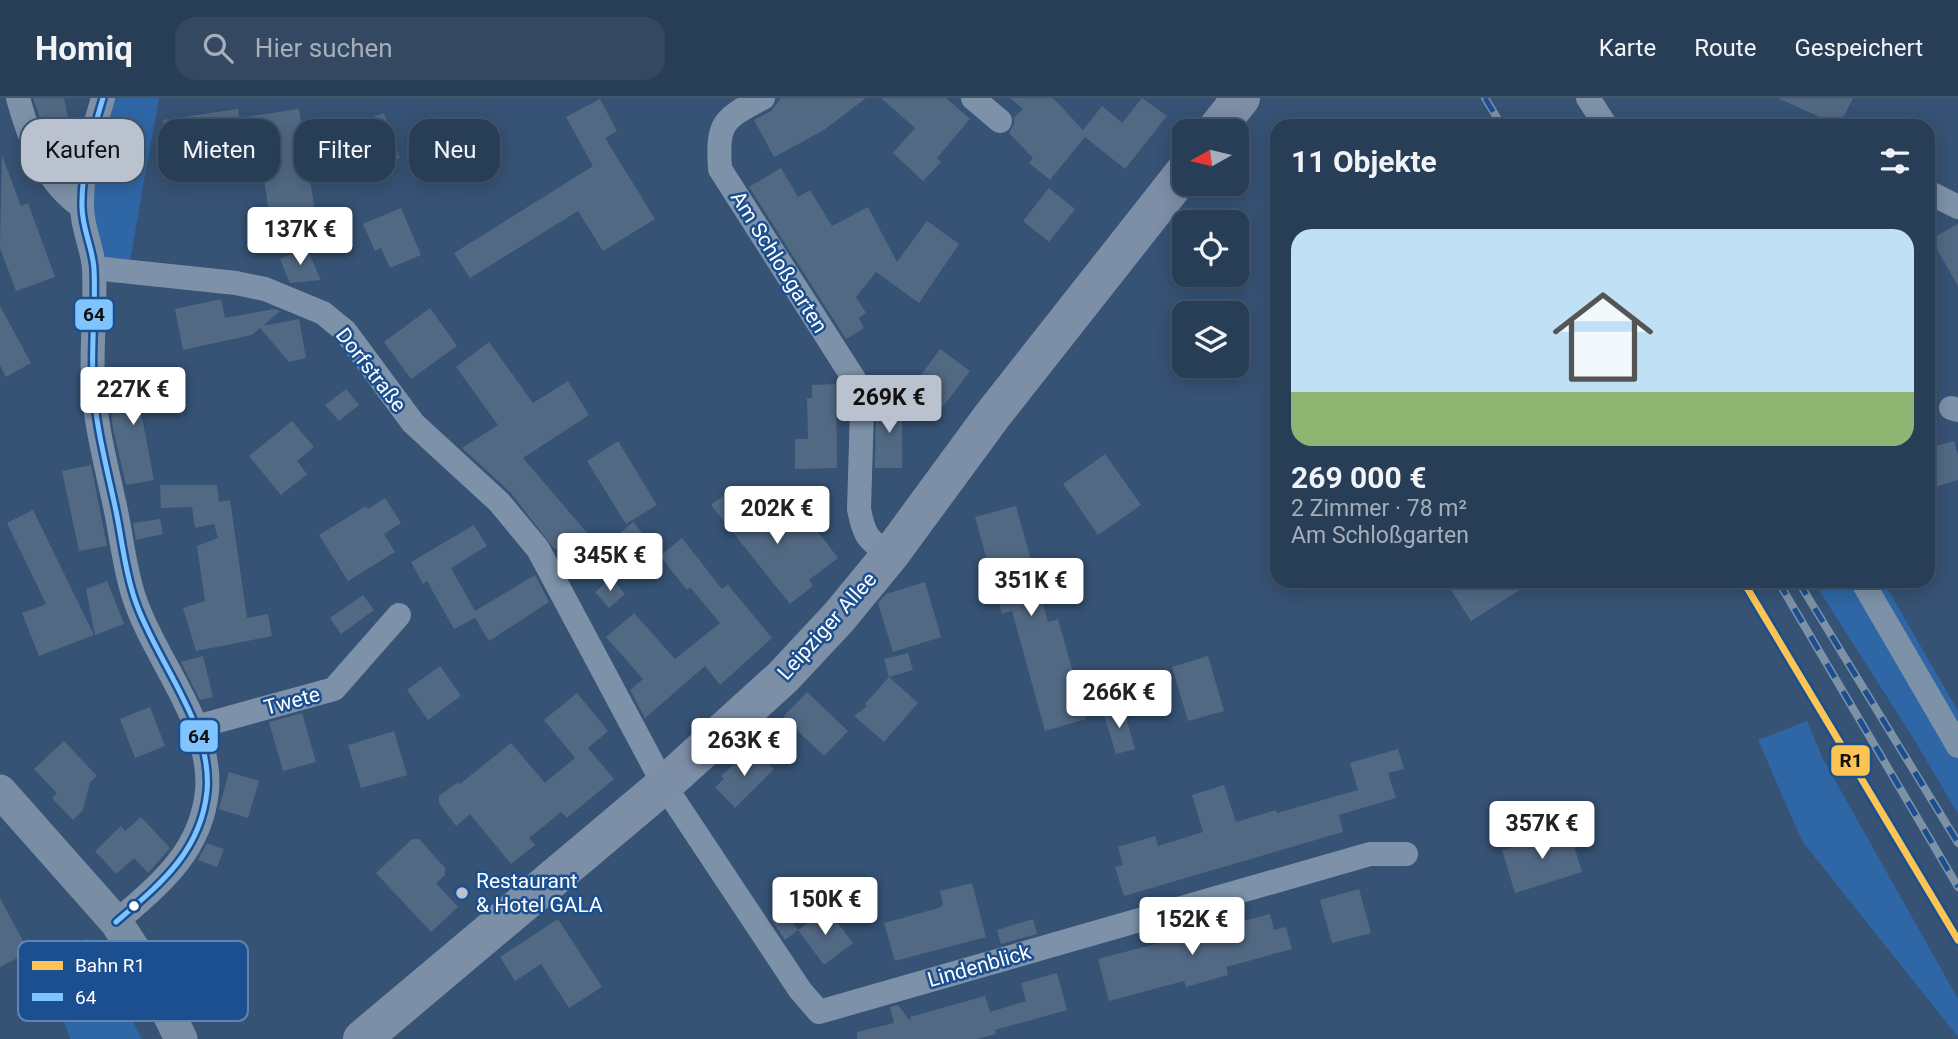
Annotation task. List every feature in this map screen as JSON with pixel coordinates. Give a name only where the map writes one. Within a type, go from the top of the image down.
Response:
[{"type":"main road","points":[[1224,119],[1241,98]]},
{"type":"main road","name":"Leipziger Allee","points":[[362,1039],[591,843],[664,785],[783,677],[839,617],[890,555],[992,416],[1172,188]]},
{"type":"street","points":[[18,98],[24,120],[50,177],[65,196],[82,207]]},
{"type":"street","points":[[103,98],[90,145],[82,207],[94,268],[93,383],[98,424],[134,597],[149,638],[196,727],[207,769],[206,793],[198,825],[182,860],[116,922]]},
{"type":"street","name":"Am Schloßgarten","points":[[763,98],[729,117],[718,141],[720,169],[854,379],[862,408],[859,509],[862,524],[868,540],[890,555]]},
{"type":"street","points":[[973,98],[1000,121]]},
{"type":"street","points":[[1588,98],[1602,119]]},
{"type":"street","points":[[1935,196],[1958,207]]},
{"type":"street","name":"Dorfstraße","points":[[94,268],[236,283],[265,289],[323,313],[345,331],[413,423],[499,502],[538,549],[664,785]]},
{"type":"street","points":[[1866,588],[1958,746]]},
{"type":"street","name":"Twete","points":[[196,727],[334,689],[399,615]]},
{"type":"street","name":"Lindenblick","points":[[664,785],[800,990],[819,1012],[1370,853],[1406,854]]},
{"type":"street","points":[[0,791],[116,922],[128,941]]},
{"type":"street","points":[[172,1021],[181,1039]]},
{"type":"shaded area","points":[[103,98],[159,98],[128,272],[94,268],[91,182],[144,182],[144,119],[97,119]]},
{"type":"shaded area","points":[[1817,588],[1887,588],[1958,711],[1958,814],[1912,736]]},
{"type":"shaded area","points":[[1807,721],[1823,759],[1958,999],[1958,1037],[1802,841],[1758,740]]},
{"type":"shaded area","points":[[64,1021],[132,1021],[142,1039],[70,1039]]},
{"type":"building","points":[[33,98],[64,98],[68,119],[40,119]]},
{"type":"building","points":[[781,98],[866,98],[824,130],[774,157],[754,120],[771,111]]},
{"type":"building","points":[[881,98],[946,98],[970,119],[937,158],[941,162],[923,181],[893,153],[915,128]]},
{"type":"building","points":[[1010,98],[1053,98],[1083,130],[1102,106],[1122,123],[1142,98],[1167,116],[1125,169],[1085,137],[1050,180],[1029,163],[1033,158],[1009,133],[1014,118],[1023,109]]},
{"type":"building","points":[[1778,98],[1853,98],[1842,119],[1824,119]]},
{"type":"building","points":[[600,99],[617,131],[605,138],[655,219],[603,251],[578,211],[470,278],[454,253],[593,166],[566,117]]},
{"type":"building","points":[[238,109],[239,118],[299,109],[301,119],[294,119],[294,182],[310,182],[316,218],[271,225],[264,182],[280,182],[280,119],[170,119]]},
{"type":"building","points":[[384,113],[386,119],[367,119]]},
{"type":"building","points":[[395,144],[400,158],[395,160]]},
{"type":"building","points":[[2,155],[21,206],[28,203],[55,277],[16,291],[0,248]]},
{"type":"building","points":[[781,168],[798,197],[810,190],[832,226],[868,207],[897,262],[927,221],[959,244],[919,303],[876,272],[856,297],[866,313],[859,318],[864,328],[846,339],[749,187]]},
{"type":"building","points":[[1049,188],[1075,209],[1049,242],[1023,221]]},
{"type":"building","points":[[401,208],[421,255],[390,268],[381,248],[375,251],[363,224]]},
{"type":"building","points":[[1958,224],[1958,286],[1935,246],[1935,237]]},
{"type":"building","points":[[306,247],[321,280],[290,283],[280,259]]},
{"type":"building","points":[[221,299],[225,318],[274,309],[280,311],[263,326],[299,319],[306,358],[289,362],[260,328],[252,335],[183,350],[175,309]]},
{"type":"building","points":[[0,306],[31,363],[6,377],[0,365]]},
{"type":"building","points":[[430,308],[457,346],[411,379],[384,342]]},
{"type":"building","points":[[489,342],[533,403],[568,381],[589,415],[523,458],[601,549],[633,522],[645,536],[599,575],[569,540],[555,550],[510,492],[462,448],[498,425],[456,367]]},
{"type":"building","points":[[940,349],[970,371],[942,408],[913,386]]},
{"type":"building","points":[[153,378],[158,409],[141,412],[154,480],[126,485],[113,428],[108,385]]},
{"type":"building","points":[[836,384],[837,468],[795,469],[795,439],[808,439],[807,398],[812,398],[812,385]]},
{"type":"building","points":[[346,389],[359,405],[339,421],[325,405]]},
{"type":"building","points":[[876,402],[902,402],[902,468],[875,468]]},
{"type":"building","points":[[292,421],[314,447],[297,461],[307,474],[281,495],[249,456]]},
{"type":"building","points":[[618,441],[657,505],[626,524],[587,461]]},
{"type":"building","points":[[1954,441],[1958,455],[1958,480],[1935,487],[1935,446]]},
{"type":"building","points":[[1105,454],[1141,505],[1098,535],[1063,484]]},
{"type":"building","points":[[91,465],[107,546],[79,551],[62,471]]},
{"type":"building","points":[[160,485],[217,485],[219,502],[230,500],[247,618],[268,614],[272,636],[196,651],[183,608],[205,601],[197,546],[218,538],[214,524],[195,528],[192,507],[161,508]]},
{"type":"building","points":[[735,486],[777,537],[805,515],[838,558],[809,580],[813,586],[790,604],[711,505]]},
{"type":"building","points":[[385,498],[401,523],[384,534],[395,552],[348,581],[319,535],[366,506],[368,509]]},
{"type":"building","points":[[1016,506],[1048,622],[1058,619],[1086,719],[1045,731],[1012,611],[1002,614],[975,517]]},
{"type":"building","points":[[33,510],[94,635],[39,656],[22,613],[46,604],[7,523]]},
{"type":"building","points":[[160,519],[163,534],[136,540],[133,523]]},
{"type":"building","points":[[474,525],[487,546],[451,568],[475,611],[535,575],[549,602],[489,641],[475,618],[454,629],[427,581],[423,584],[411,562]]},
{"type":"building","points":[[682,538],[722,589],[728,585],[772,638],[720,685],[705,666],[645,718],[630,690],[643,679],[606,637],[634,613],[675,659],[720,623],[690,587],[687,590],[660,556]]},
{"type":"building","points":[[611,578],[625,594],[609,608],[595,592]]},
{"type":"building","points":[[107,581],[124,624],[95,635],[86,589]]},
{"type":"building","points":[[925,582],[941,637],[893,652],[878,603],[886,594]]},
{"type":"building","points":[[1450,588],[1523,588],[1471,621]]},
{"type":"building","points":[[363,595],[374,610],[341,634],[330,618]]},
{"type":"building","points":[[908,653],[913,670],[889,677],[884,659]]},
{"type":"building","points":[[203,656],[213,697],[200,700],[181,662]]},
{"type":"building","points":[[1208,656],[1224,711],[1188,721],[1172,667]]},
{"type":"building","points":[[440,666],[461,696],[428,720],[407,690]]},
{"type":"building","points":[[889,677],[918,703],[884,742],[854,716],[867,706],[865,704]]},
{"type":"building","points":[[807,692],[848,731],[824,756],[783,717]]},
{"type":"building","points":[[577,693],[608,731],[588,748],[614,779],[567,818],[561,812],[529,838],[535,845],[511,864],[470,814],[456,826],[439,803],[439,796],[458,782],[460,784],[511,743],[545,783],[575,758],[544,720]]},
{"type":"building","points":[[1123,706],[1135,749],[1116,754],[1103,712]]},
{"type":"building","points":[[150,707],[165,746],[135,758],[120,719]]},
{"type":"building","points":[[302,713],[316,762],[283,771],[269,722]]},
{"type":"building","points":[[394,731],[407,775],[361,788],[348,745]]},
{"type":"building","points":[[64,741],[97,776],[90,782],[83,810],[73,820],[52,798],[57,793],[34,769]]},
{"type":"building","points":[[755,749],[774,769],[735,808],[715,787],[724,779],[721,776]]},
{"type":"building","points":[[1398,749],[1404,769],[1388,773],[1396,798],[1339,815],[1343,832],[1124,896],[1115,867],[1123,865],[1118,847],[1155,836],[1158,846],[1203,832],[1192,795],[1224,785],[1236,822],[1276,810],[1277,813],[1358,790],[1350,763]]},
{"type":"building","points":[[229,772],[259,781],[248,818],[219,809]]},
{"type":"building","points":[[141,817],[170,848],[148,873],[134,858],[116,874],[95,851],[121,826],[125,831]]},
{"type":"building","points":[[1569,830],[1582,872],[1515,893],[1502,850]]},
{"type":"building","points":[[412,839],[419,839],[445,868],[445,875],[436,883],[458,907],[431,932],[376,873]]},
{"type":"building","points":[[207,843],[224,849],[217,867],[198,860]]},
{"type":"building","points":[[972,883],[986,937],[895,961],[884,923],[939,908],[943,905],[940,891]]},
{"type":"building","points":[[1359,889],[1371,933],[1332,943],[1320,900]]},
{"type":"building","points":[[0,898],[23,941],[18,941],[18,958],[0,967]]},
{"type":"building","points":[[827,909],[853,943],[824,965],[798,930]]},
{"type":"building","points":[[783,910],[798,930],[785,940],[771,919]]},
{"type":"building","points":[[1270,914],[1274,930],[1286,927],[1292,949],[1226,967],[1228,975],[1186,987],[1184,981],[1109,1001],[1098,959]]},
{"type":"building","points":[[558,919],[602,987],[569,1008],[541,964],[515,981],[500,957]]},
{"type":"building","points":[[1033,919],[1037,934],[1001,944],[997,930]]},
{"type":"building","points":[[1057,973],[1067,1010],[995,1030],[996,1034],[977,1039],[857,1039],[857,1032],[894,1023],[890,1007],[898,1005],[911,1022],[910,1017],[985,996],[990,1012],[1026,1001],[1021,983]]},
{"type":"railway","points":[[1485,98],[1498,119]]},
{"type":"railway","points":[[1782,588],[1958,887]]},
{"type":"railway","points":[[1802,588],[1958,843]]},
{"type":"rail line","name":"R1","points":[[1747,588],[1958,940]]},
{"type":"transit line","name":"64","points":[[103,98],[88,152],[82,193],[82,215],[94,269],[93,367],[96,414],[135,600],[192,717],[206,766],[207,791],[203,813],[187,850],[162,880],[116,922]]},
{"type":"place","name":"Restaurant & Hotel GALA","points":[[462,893]]}]
